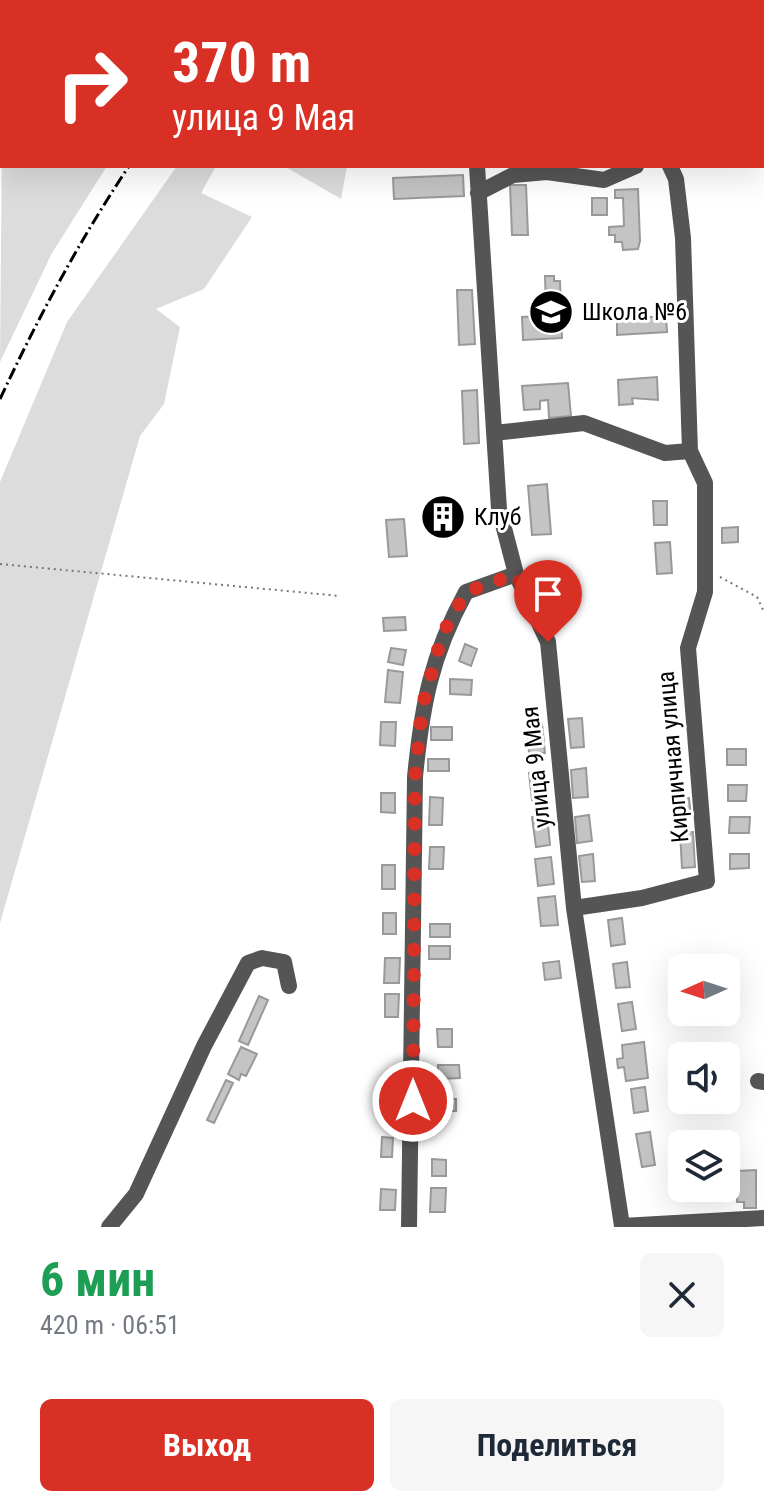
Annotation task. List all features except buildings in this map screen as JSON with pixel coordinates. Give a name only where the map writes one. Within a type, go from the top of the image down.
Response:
[{"type":"street","name":"улица 9 Мая","points":[[477,168],[499,509],[516,574],[548,642],[574,908],[622,1227]]},
{"type":"street","points":[[478,193],[513,175],[547,172],[604,180],[631,168]]},
{"type":"street","name":"Кирпичная улица","points":[[574,908],[642,898],[707,881],[688,648],[705,592],[705,483],[690,451],[683,238],[676,179],[671,168]]},
{"type":"street","points":[[494,433],[584,423],[665,453],[690,451]]},
{"type":"street","points":[[409,1227],[415,777],[422,708],[442,635],[466,592],[516,574]]},
{"type":"street","points":[[109,1227],[136,1194],[204,1046],[248,963],[262,958],[284,962],[289,986]]},
{"type":"street","points":[[622,1227],[764,1218]]},
{"type":"path","points":[[0,564],[340,596]]},
{"type":"path","points":[[705,575],[721,577],[757,597],[764,612]]},
{"type":"shaded area","points":[[2,168],[106,168],[52,253],[0,362]]},
{"type":"shaded area","points":[[176,168],[215,168],[201,193],[252,217],[204,289],[156,309],[180,327],[164,404],[140,436],[0,923],[0,482],[67,322]]},
{"type":"shaded area","points":[[287,168],[347,168],[341,199]]},
{"type":"railway","points":[[0,399],[60,280],[128,168]]},
{"type":"place","name":"Школа №6","points":[[551,312]]},
{"type":"place","name":"Клуб","points":[[443,517]]},
{"type":"route","points":[[413,1101],[415,777],[422,708],[442,635],[466,592],[516,574],[548,642]]}]
